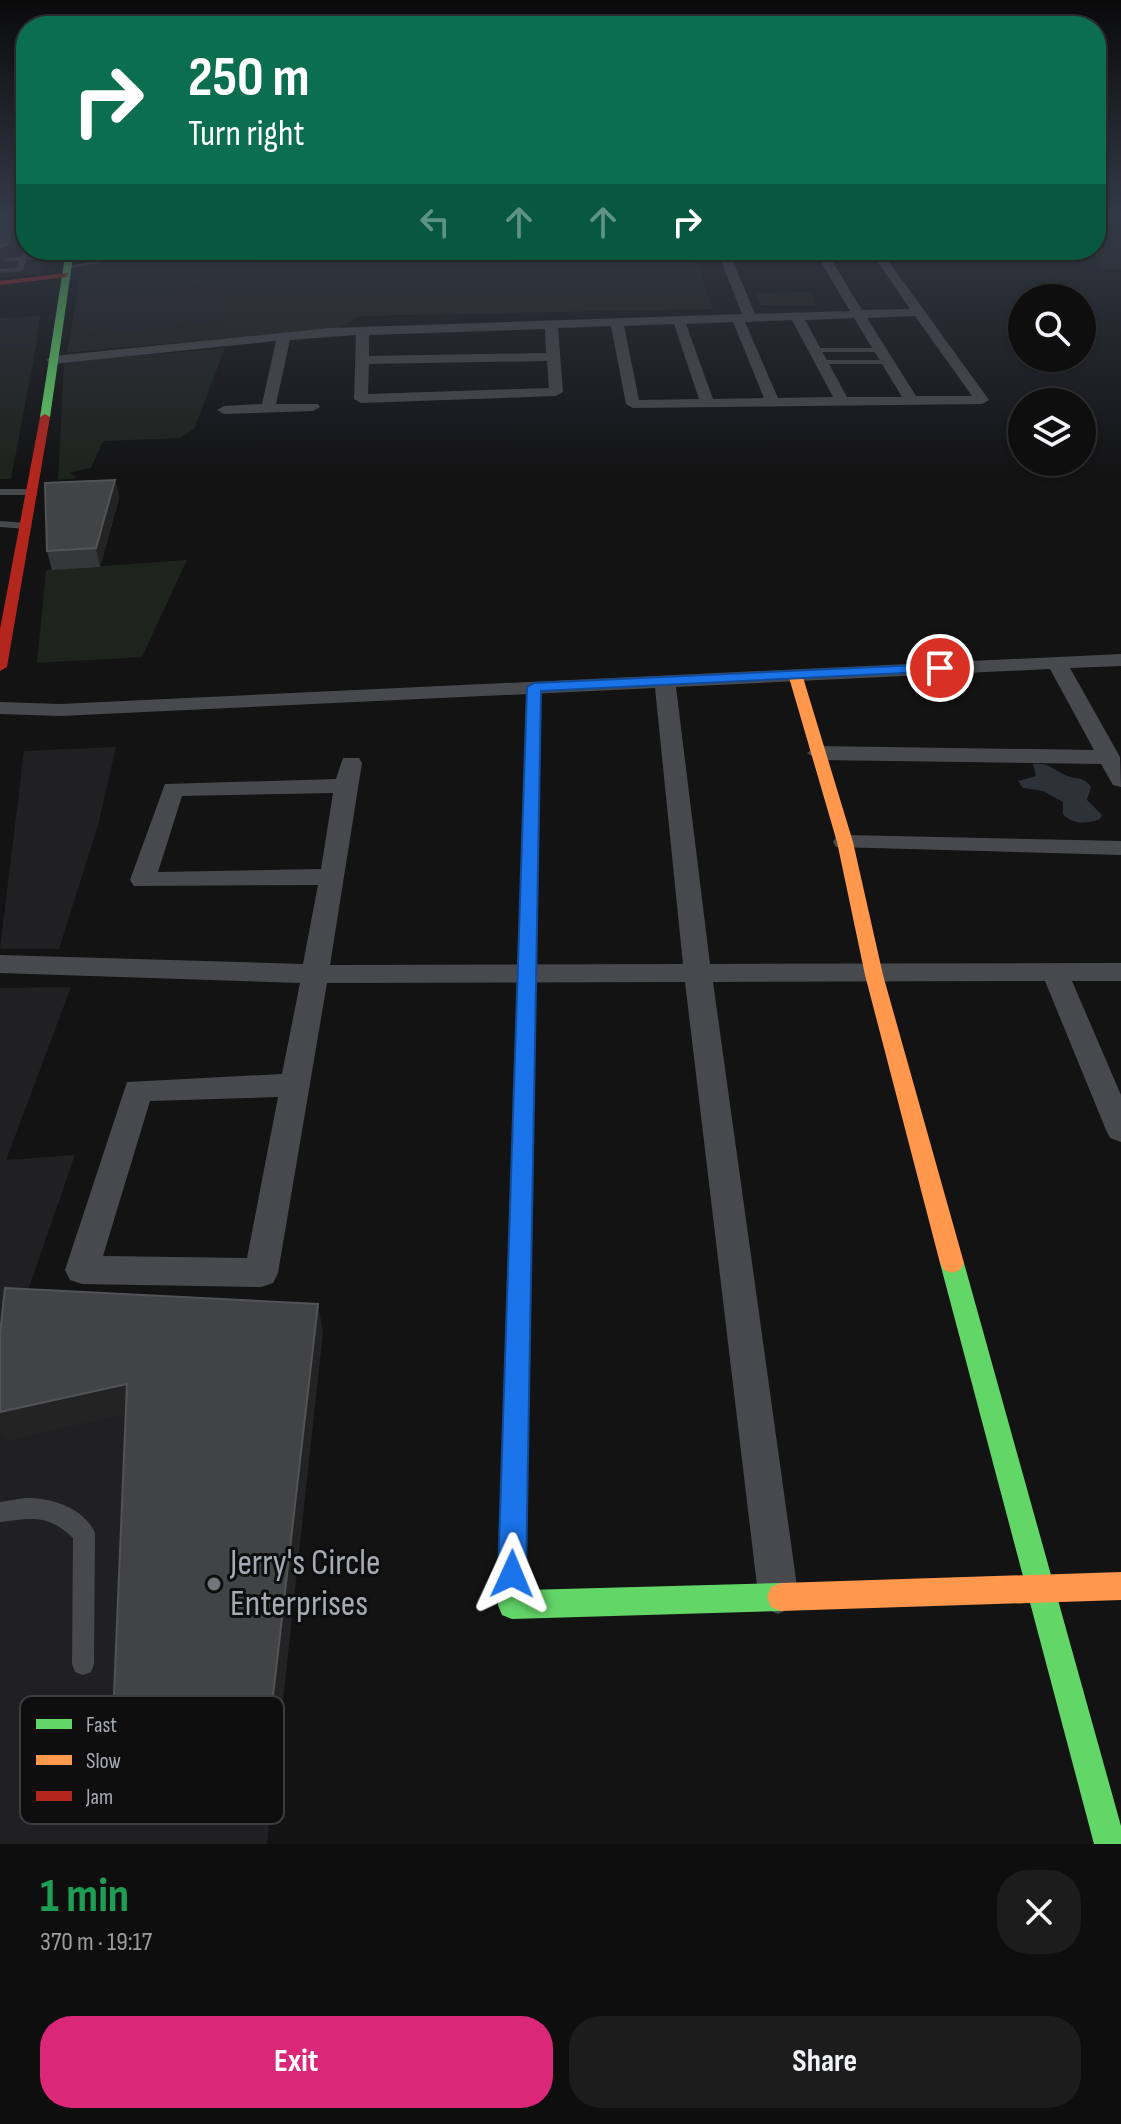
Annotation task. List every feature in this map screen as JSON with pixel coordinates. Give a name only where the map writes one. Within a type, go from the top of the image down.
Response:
[{"type":"main road","points":[[0,667],[33,492],[62,300]]},
{"type":"main road","points":[[795,674],[845,842],[874,975],[1110,1844]]},
{"type":"main road","points":[[534,687],[524,973],[512,1605],[778,1594],[1121,1586]]},
{"type":"street","points":[[738,300],[773,402]]},
{"type":"street","points":[[848,300],[911,400]]},
{"type":"street","points":[[617,322],[633,404],[982,400],[910,300]]},
{"type":"street","points":[[53,360],[363,331],[919,312]]},
{"type":"street","points":[[797,317],[842,401]]},
{"type":"street","points":[[679,321],[707,402]]},
{"type":"street","points":[[363,331],[361,399],[556,397],[556,357],[551,324]]},
{"type":"street","points":[[268,409],[284,336]]},
{"type":"street","points":[[364,360],[556,357]]},
{"type":"street","points":[[224,410],[313,407]]},
{"type":"street","points":[[0,708],[60,710],[1121,660]]},
{"type":"street","points":[[1057,663],[1121,780]]},
{"type":"street","points":[[665,681],[698,974],[778,1594]]},
{"type":"street","points":[[818,753],[1109,757]]},
{"type":"street","points":[[295,1085],[138,1090],[82,1270],[261,1273],[295,1085],[313,974],[332,877],[348,774],[173,789],[143,880],[332,877]]},
{"type":"street","points":[[845,842],[1121,848]]},
{"type":"street","points":[[0,964],[313,974],[1121,972]]},
{"type":"street","points":[[1055,973],[1121,1130]]},
{"type":"lane","points":[[819,356],[883,356]]},
{"type":"lane","points":[[819,356],[883,356]]},
{"type":"lane","points":[[0,492],[33,492]]},
{"type":"lane","points":[[0,524],[26,530]]},
{"type":"lane","points":[[0,530],[26,530]]},
{"type":"lane","points":[[0,1512],[41,1506],[68,1517],[84,1533],[83,1664]]},
{"type":"shaded area","points":[[76,300],[221,300],[220,323],[70,338]]},
{"type":"shaded area","points":[[221,300],[710,300],[713,309],[359,316],[339,328],[66,353],[70,338],[220,323]]},
{"type":"shaded area","points":[[758,300],[814,300],[816,305],[760,305]]},
{"type":"shaded area","points":[[40,316],[36,346],[0,350],[0,318]]},
{"type":"shaded area","points":[[36,346],[11,479],[0,479],[0,350]]},
{"type":"shaded area","points":[[225,348],[194,429],[180,438],[103,441],[91,468],[69,473],[78,478],[58,480],[64,362]]},
{"type":"shaded area","points":[[187,560],[142,657],[37,663],[46,570]]},
{"type":"shaded area","points":[[116,747],[98,825],[59,949],[0,949],[24,751]]},
{"type":"shaded area","points":[[1033,764],[1046,765],[1088,783],[1091,787],[1087,800],[1102,815],[1100,819],[1085,823],[1071,820],[1063,814],[1063,802],[1043,791],[1023,788],[1018,781],[1036,776]]},
{"type":"shaded area","points":[[71,987],[6,1160],[75,1155],[19,1316],[319,1332],[282,1696],[20,1696],[20,1824],[269,1824],[267,1844],[0,1844],[0,988]]},
{"type":"building","points":[[115,480],[96,548],[47,551],[45,483]]},
{"type":"building","name":"Jerry's Circle Enterprises","points":[[5,1288],[318,1304],[273,1696],[114,1696],[127,1384],[0,1412],[0,1334]]},
{"type":"traffic: fast","points":[[45,417],[63,300]]},
{"type":"traffic: fast","points":[[952,1263],[1110,1844]]},
{"type":"traffic: fast","points":[[518,1336],[512,1605],[781,1597]]},
{"type":"traffic: slow","points":[[795,674],[845,842],[874,975],[952,1263]]},
{"type":"traffic: slow","points":[[518,1336],[534,687]]},
{"type":"traffic: slow","points":[[781,1597],[1121,1586]]},
{"type":"traffic: jam","points":[[0,667],[45,417]]},
{"type":"place","name":"Jerry's Circle Enterprises","points":[[214,1584]]},
{"type":"route","points":[[512,1574],[524,973],[534,687],[940,668]]}]
